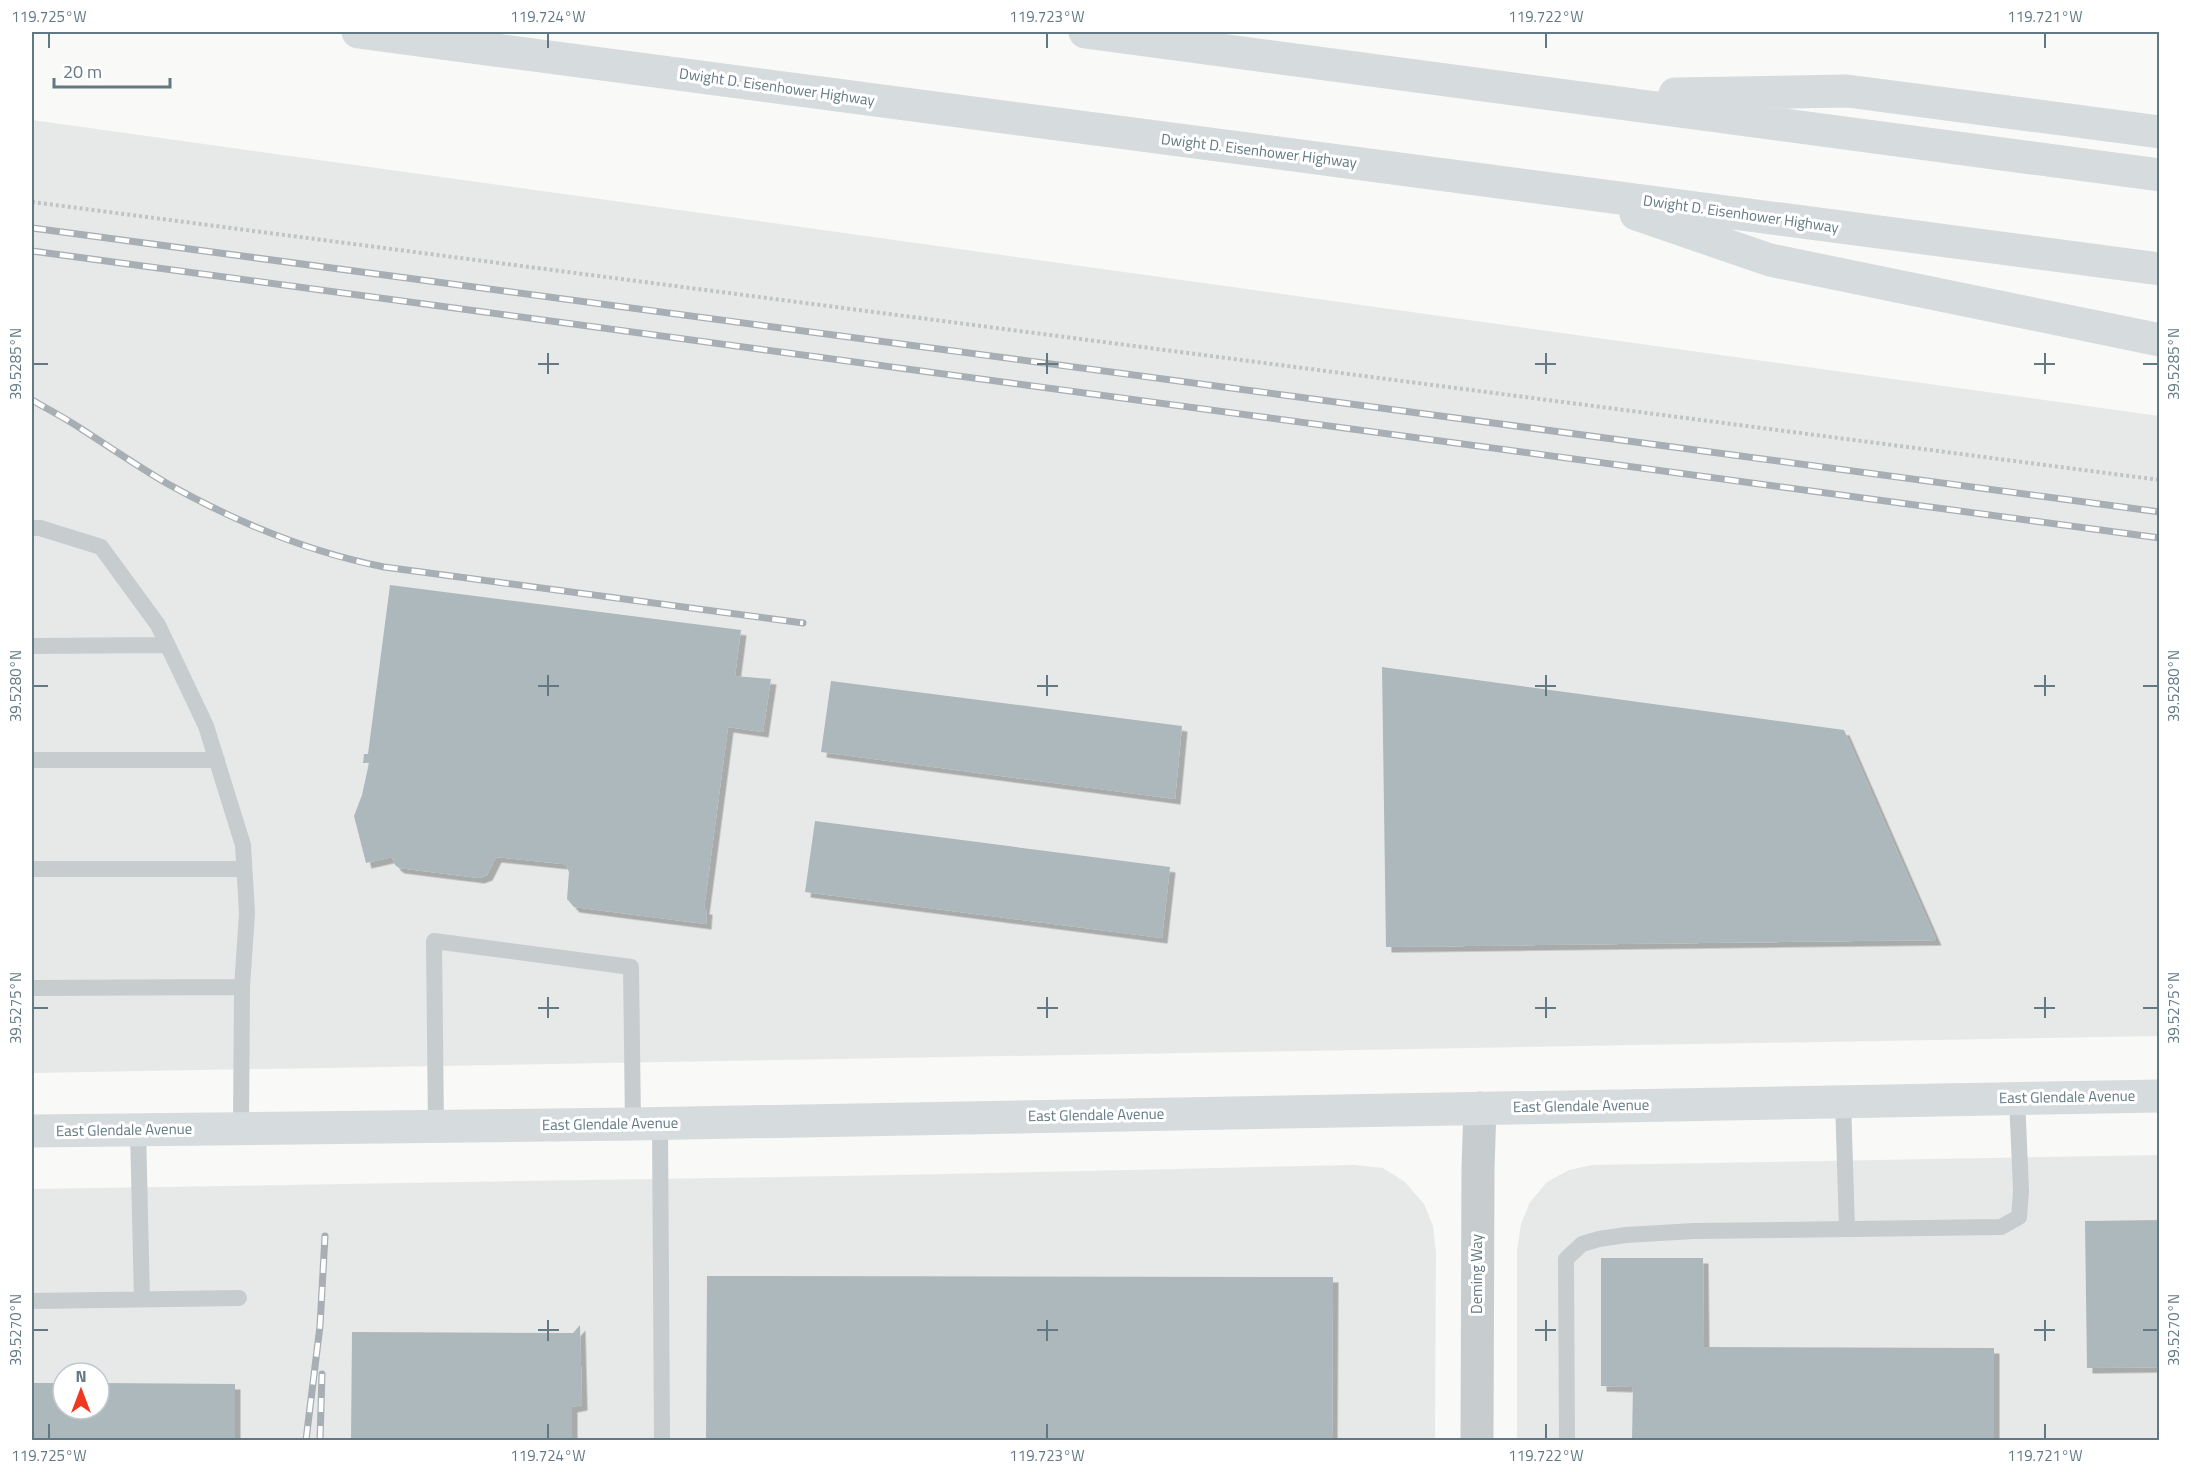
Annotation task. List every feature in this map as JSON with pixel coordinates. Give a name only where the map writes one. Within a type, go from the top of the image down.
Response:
[{"type":"main road","name":"Dwight D. Eisenhower Highway","points":[[358,32],[2160,269]]},
{"type":"main road","points":[[1085,32],[2160,175]]},
{"type":"main road","points":[[1568,96],[1847,91],[2160,132]]},
{"type":"main road","points":[[1569,191],[1770,260],[2160,340]]},
{"type":"main road","name":"East Glendale Avenue","points":[[32,1131],[647,1124],[2160,1096]]},
{"type":"street","name":"Deming Way","points":[[1477,1440],[1480,1108]]},
{"type":"lane","points":[[32,528],[40,528],[101,547],[158,625],[206,726],[243,845],[247,913],[242,987],[241,1128]]},
{"type":"lane","points":[[32,646],[167,645]]},
{"type":"lane","points":[[32,760],[217,760]]},
{"type":"lane","points":[[32,868],[244,869]]},
{"type":"lane","points":[[436,1126],[434,941],[631,967],[647,1124],[662,1440]]},
{"type":"lane","points":[[32,988],[242,987]]},
{"type":"lane","points":[[1567,1440],[1566,1259],[1582,1244],[1599,1239],[1637,1234],[1694,1231],[2001,1227],[2019,1217],[2021,1191],[2017,1098]]},
{"type":"lane","points":[[1843,1101],[1847,1229]]},
{"type":"lane","points":[[138,1130],[142,1299]]},
{"type":"lane","points":[[32,1301],[239,1298]]},
{"type":"path","points":[[32,202],[2160,480]]},
{"type":"shaded area","points":[[32,120],[2159,416],[2159,1036],[32,1073]]},
{"type":"shaded area","points":[[2159,1155],[2159,1440],[1517,1440],[1517,1250],[1521,1224],[1530,1202],[1547,1182],[1569,1170],[1592,1165]]},
{"type":"shaded area","points":[[1355,1165],[1383,1168],[1405,1182],[1424,1204],[1433,1226],[1436,1252],[1435,1440],[32,1440],[32,1189]]},
{"type":"building","points":[[390,585],[741,630],[735,676],[771,679],[763,732],[728,727],[704,909],[707,909],[706,924],[574,907],[567,899],[569,872],[563,864],[496,857],[487,875],[479,878],[399,868],[392,857],[366,863],[354,816],[362,795],[369,763],[363,763],[364,754],[368,754]]},
{"type":"building","points":[[1382,667],[1844,730],[1936,940],[1386,947]]},
{"type":"building","points":[[831,681],[1182,726],[1175,799],[821,752]]},
{"type":"building","points":[[815,821],[1170,867],[1162,938],[805,892]]},
{"type":"building","points":[[2160,1220],[2160,1367],[2087,1368],[2085,1221]]},
{"type":"building","points":[[1601,1258],[1703,1258],[1704,1347],[1994,1348],[1994,1440],[1632,1440],[1633,1387],[1601,1386]]},
{"type":"building","points":[[707,1276],[1333,1277],[1332,1440],[706,1440]]},
{"type":"building","points":[[580,1325],[582,1405],[572,1407],[572,1440],[351,1440],[352,1332],[573,1333]]},
{"type":"building","points":[[32,1383],[51,1383],[51,1421],[111,1421],[111,1383],[235,1384],[235,1440],[32,1440]]},
{"type":"railway","points":[[32,228],[2160,512]]},
{"type":"railway","points":[[32,251],[2160,538]]},
{"type":"railway","points":[[32,400],[71,422],[157,478],[194,498],[246,523],[328,553],[384,567],[803,623]]},
{"type":"railway","points":[[306,1440],[320,1326],[325,1236]]},
{"type":"railway","points":[[320,1440],[322,1374]]}]
